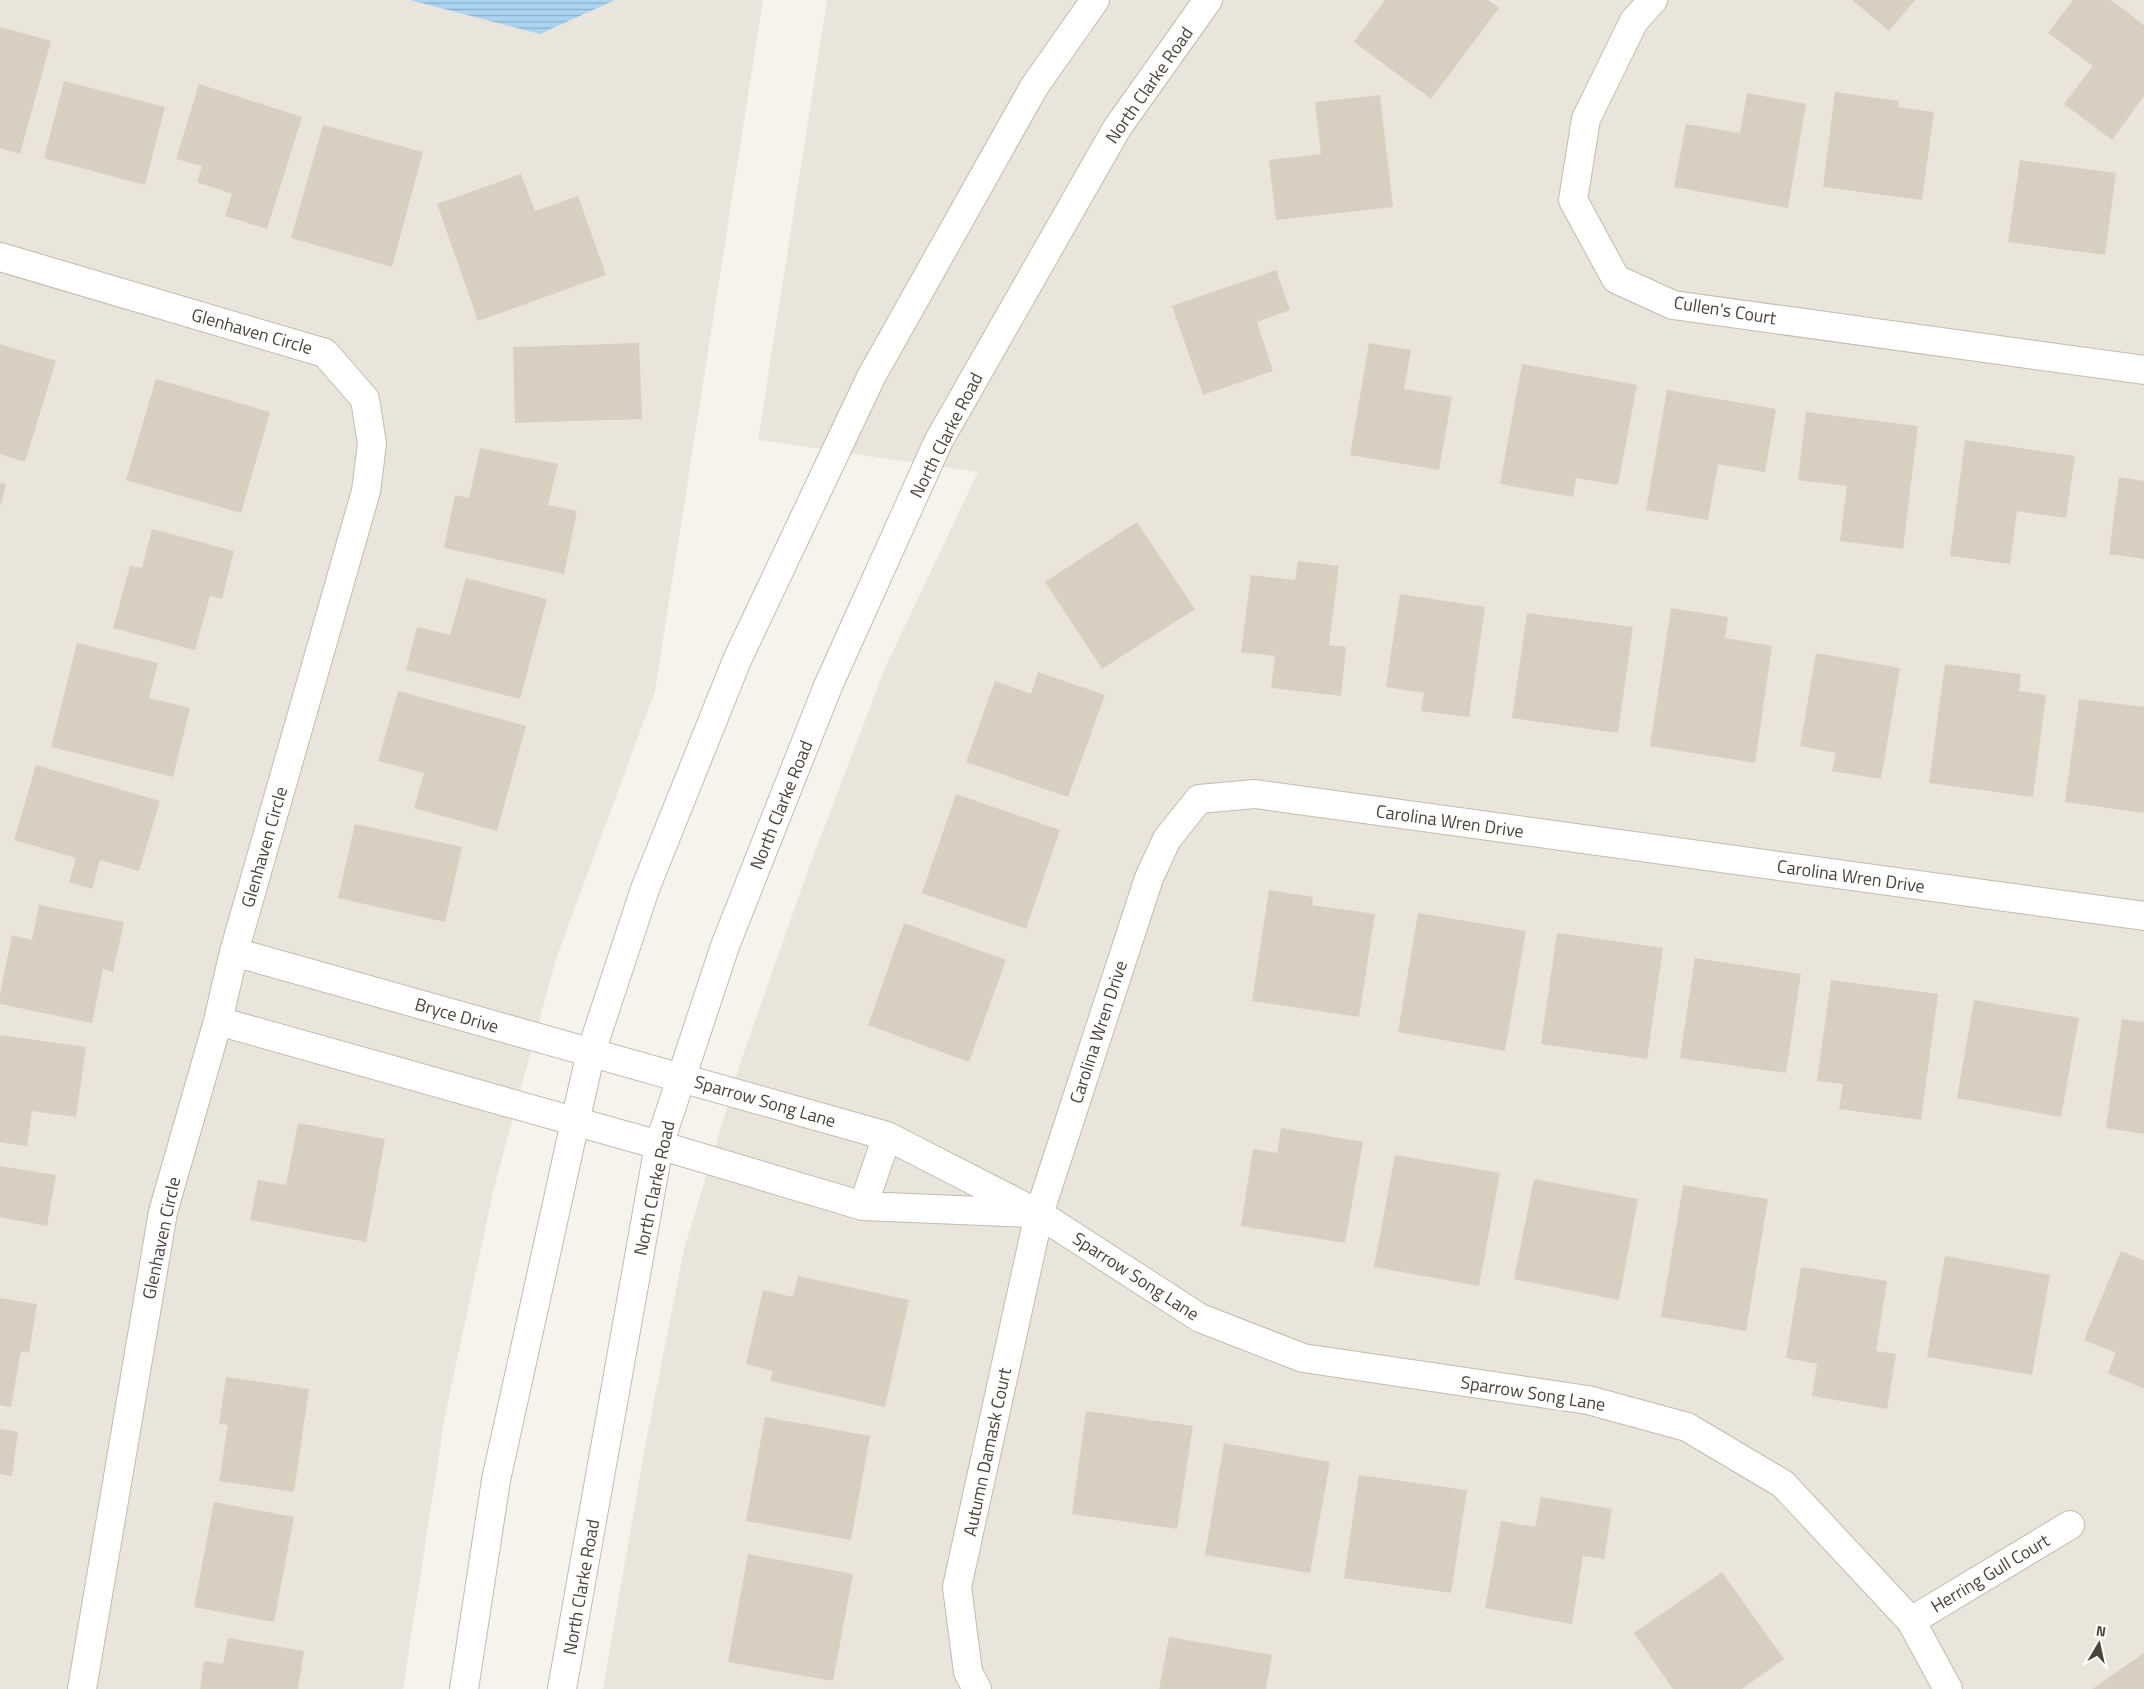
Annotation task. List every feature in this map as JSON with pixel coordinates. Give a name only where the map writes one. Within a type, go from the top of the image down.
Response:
[{"type":"street","points":[[464,1689],[496,1480],[575,1122],[592,1052],[645,889],[737,660],[871,377],[1034,86],[1096,0]]},
{"type":"street","name":"North Clarke Road","points":[[562,1689],[659,1145],[725,946],[828,686],[938,442],[1117,128],[1208,0]]},
{"type":"street","name":"Cullen's Court","points":[[1653,0],[1634,21],[1586,119],[1573,200],[1616,279],[1673,304],[2144,370]]},
{"type":"street","name":"Glenhaven Circle","points":[[0,257],[325,353],[365,399],[372,444],[366,491],[234,952],[218,1021],[163,1212],[82,1689]]},
{"type":"street","name":"Carolina Wren Drive","points":[[1039,1214],[1149,878],[1167,839],[1198,799],[1255,794],[2144,916]]},
{"type":"street","name":"Bryce Drive","points":[[234,952],[680,1078]]},
{"type":"street","points":[[218,1021],[659,1145],[864,1206],[1039,1214]]},
{"type":"street","name":"Sparrow Song Lane","points":[[680,1078],[887,1136],[1039,1214],[1200,1318],[1302,1358],[1588,1400],[1687,1427],[1783,1484],[1911,1621],[1948,1689]]},
{"type":"street","points":[[864,1206],[887,1136]]},
{"type":"street","name":"Autumn Damask Court","points":[[977,1689],[968,1672],[957,1587],[1039,1214]]},
{"type":"street","name":"Herring Gull Court","points":[[1911,1621],[2070,1525]]},
{"type":"shaded area","points":[[0,0],[763,0],[655,691],[556,959],[494,1188],[445,1416],[403,1689],[0,1689]]},
{"type":"shaded area","points":[[827,0],[2144,0],[2144,1689],[603,1689],[644,1452],[684,1249],[742,1058],[808,870],[885,668],[978,472],[758,440]]},
{"type":"water","points":[[410,0],[615,0],[540,34]]},
{"type":"building","points":[[1385,0],[1488,0],[1499,8],[1431,99],[1354,42]]},
{"type":"building","points":[[1852,0],[1915,0],[1889,31]]},
{"type":"building","points":[[2073,0],[2111,0],[2144,25],[2144,96],[2112,140],[2064,104],[2093,66],[2048,33]]},
{"type":"building","points":[[0,27],[51,41],[20,154],[0,148]]},
{"type":"building","points":[[64,81],[165,107],[145,185],[44,158]]},
{"type":"building","points":[[199,84],[302,117],[267,229],[225,216],[232,194],[197,182],[202,166],[176,159]]},
{"type":"building","points":[[1835,92],[1899,101],[1898,107],[1934,112],[1922,200],[1823,187]]},
{"type":"building","points":[[1747,93],[1806,104],[1788,208],[1674,187],[1686,124],[1740,133]]},
{"type":"building","points":[[1380,95],[1393,207],[1276,220],[1269,160],[1321,154],[1315,102]]},
{"type":"building","points":[[323,125],[423,152],[392,267],[291,238]]},
{"type":"building","points":[[2020,160],[2116,173],[2105,255],[2008,242]]},
{"type":"building","points":[[521,174],[535,211],[578,196],[606,275],[478,321],[437,204]]},
{"type":"building","points":[[1276,270],[1290,310],[1257,322],[1273,371],[1203,395],[1172,306]]},
{"type":"building","points":[[639,343],[642,419],[515,423],[513,347]]},
{"type":"building","points":[[1369,343],[1411,350],[1404,389],[1452,397],[1439,470],[1350,455]]},
{"type":"building","points":[[0,344],[56,361],[25,462],[0,454]]},
{"type":"building","points":[[1522,364],[1637,385],[1618,485],[1576,478],[1573,497],[1500,484]]},
{"type":"building","points":[[156,379],[270,412],[241,513],[126,480]]},
{"type":"building","points":[[1667,390],[1776,409],[1765,472],[1718,464],[1708,520],[1646,510]]},
{"type":"building","points":[[1806,412],[1918,426],[1903,549],[1840,541],[1847,486],[1798,480]]},
{"type":"building","points":[[1965,440],[2075,456],[2066,518],[2017,511],[2010,564],[1950,556]]},
{"type":"building","points":[[480,448],[558,464],[548,505],[577,511],[564,574],[444,548],[455,495],[469,498]]},
{"type":"building","points":[[2119,477],[2144,481],[2144,559],[2109,554]]},
{"type":"building","points":[[0,483],[6,484],[1,505],[0,505]]},
{"type":"building","points":[[1137,522],[1195,609],[1102,669],[1045,582]]},
{"type":"building","points":[[152,529],[234,551],[222,599],[210,596],[195,650],[113,628],[130,566],[142,568]]},
{"type":"building","points":[[1298,561],[1339,566],[1329,645],[1346,647],[1341,696],[1271,688],[1275,656],[1241,652],[1251,575],[1295,580]]},
{"type":"building","points":[[466,578],[547,599],[520,699],[406,670],[417,627],[450,635]]},
{"type":"building","points":[[1400,594],[1485,607],[1469,717],[1421,711],[1424,693],[1386,687]]},
{"type":"building","points":[[1671,608],[1728,617],[1725,638],[1772,646],[1755,763],[1650,746]]},
{"type":"building","points":[[1527,613],[1633,627],[1618,733],[1512,718]]},
{"type":"building","points":[[77,643],[158,663],[149,698],[190,708],[173,777],[51,747]]},
{"type":"building","points":[[1816,653],[1900,668],[1881,779],[1832,771],[1836,753],[1800,746]]},
{"type":"building","points":[[1945,664],[2021,674],[2019,691],[2046,695],[2033,797],[1929,783]]},
{"type":"building","points":[[1038,672],[1105,695],[1068,797],[966,762],[995,681],[1031,694]]},
{"type":"building","points":[[398,691],[526,726],[497,831],[414,808],[424,773],[378,761]]},
{"type":"building","points":[[2079,699],[2144,707],[2144,813],[2065,802]]},
{"type":"building","points":[[36,765],[160,801],[139,871],[100,860],[92,889],[69,882],[76,858],[14,840]]},
{"type":"building","points":[[956,794],[1060,830],[1026,929],[922,893]]},
{"type":"building","points":[[355,824],[462,847],[445,922],[338,898]]},
{"type":"building","points":[[1269,890],[1313,897],[1312,905],[1375,914],[1359,1017],[1252,1001]]},
{"type":"building","points":[[39,905],[124,922],[113,972],[103,969],[92,1023],[0,1004],[0,994],[12,935],[32,940]]},
{"type":"building","points":[[1418,913],[1526,931],[1505,1051],[1398,1032]]},
{"type":"building","points":[[904,923],[1006,960],[969,1062],[868,1025]]},
{"type":"building","points":[[1557,933],[1663,948],[1647,1059],[1541,1044]]},
{"type":"building","points":[[1695,958],[1801,974],[1786,1073],[1680,1058]]},
{"type":"building","points":[[1831,980],[1938,994],[1921,1120],[1839,1109],[1843,1084],[1817,1081]]},
{"type":"building","points":[[1974,1000],[2079,1018],[2061,1117],[1957,1098]]},
{"type":"building","points":[[2122,1019],[2144,1022],[2144,1134],[2106,1128]]},
{"type":"building","points":[[0,1035],[86,1047],[76,1117],[32,1111],[27,1146],[0,1142]]},
{"type":"building","points":[[298,1123],[385,1139],[366,1242],[250,1220],[258,1180],[286,1185]]},
{"type":"building","points":[[1281,1128],[1363,1142],[1345,1243],[1241,1226],[1253,1149],[1277,1153]]},
{"type":"building","points":[[1395,1155],[1500,1173],[1479,1286],[1374,1267]]},
{"type":"building","points":[[0,1166],[56,1175],[47,1226],[0,1217]]},
{"type":"building","points":[[1534,1179],[1638,1199],[1619,1300],[1514,1279]]},
{"type":"building","points":[[1683,1185],[1768,1199],[1746,1331],[1661,1317]]},
{"type":"building","points":[[2121,1251],[2144,1261],[2144,1389],[2108,1373],[2116,1353],[2084,1340]]},
{"type":"building","points":[[1945,1256],[2050,1275],[2032,1375],[1927,1357]]},
{"type":"building","points":[[1801,1267],[1887,1281],[1876,1351],[1896,1354],[1887,1409],[1812,1396],[1817,1364],[1786,1358]]},
{"type":"building","points":[[798,1276],[909,1300],[885,1407],[770,1381],[773,1371],[746,1364],[763,1290],[793,1297]]},
{"type":"building","points":[[0,1298],[37,1304],[29,1353],[21,1351],[11,1407],[0,1405]]},
{"type":"building","points":[[226,1377],[309,1389],[294,1492],[219,1481],[228,1425],[219,1424]]},
{"type":"building","points":[[1086,1411],[1193,1426],[1177,1529],[1072,1514]]},
{"type":"building","points":[[765,1417],[870,1436],[851,1540],[746,1521]]},
{"type":"building","points":[[0,1429],[18,1432],[12,1476],[0,1474]]},
{"type":"building","points":[[1224,1443],[1330,1462],[1310,1573],[1205,1555]]},
{"type":"building","points":[[1359,1475],[1467,1490],[1451,1593],[1344,1578]]},
{"type":"building","points":[[1541,1497],[1612,1509],[1604,1559],[1583,1556],[1572,1624],[1485,1608],[1501,1521],[1535,1527]]},
{"type":"building","points":[[214,1502],[294,1517],[274,1622],[194,1607]]},
{"type":"building","points":[[748,1554],[853,1574],[833,1681],[728,1662]]},
{"type":"building","points":[[1722,1572],[1784,1659],[1742,1689],[1673,1689],[1634,1633]]},
{"type":"building","points":[[1169,1637],[1272,1655],[1266,1689],[1159,1689]]},
{"type":"building","points":[[228,1638],[304,1651],[298,1689],[200,1689],[204,1661],[223,1664]]},
{"type":"building","points":[[2144,1653],[2144,1689],[2092,1689]]}]
